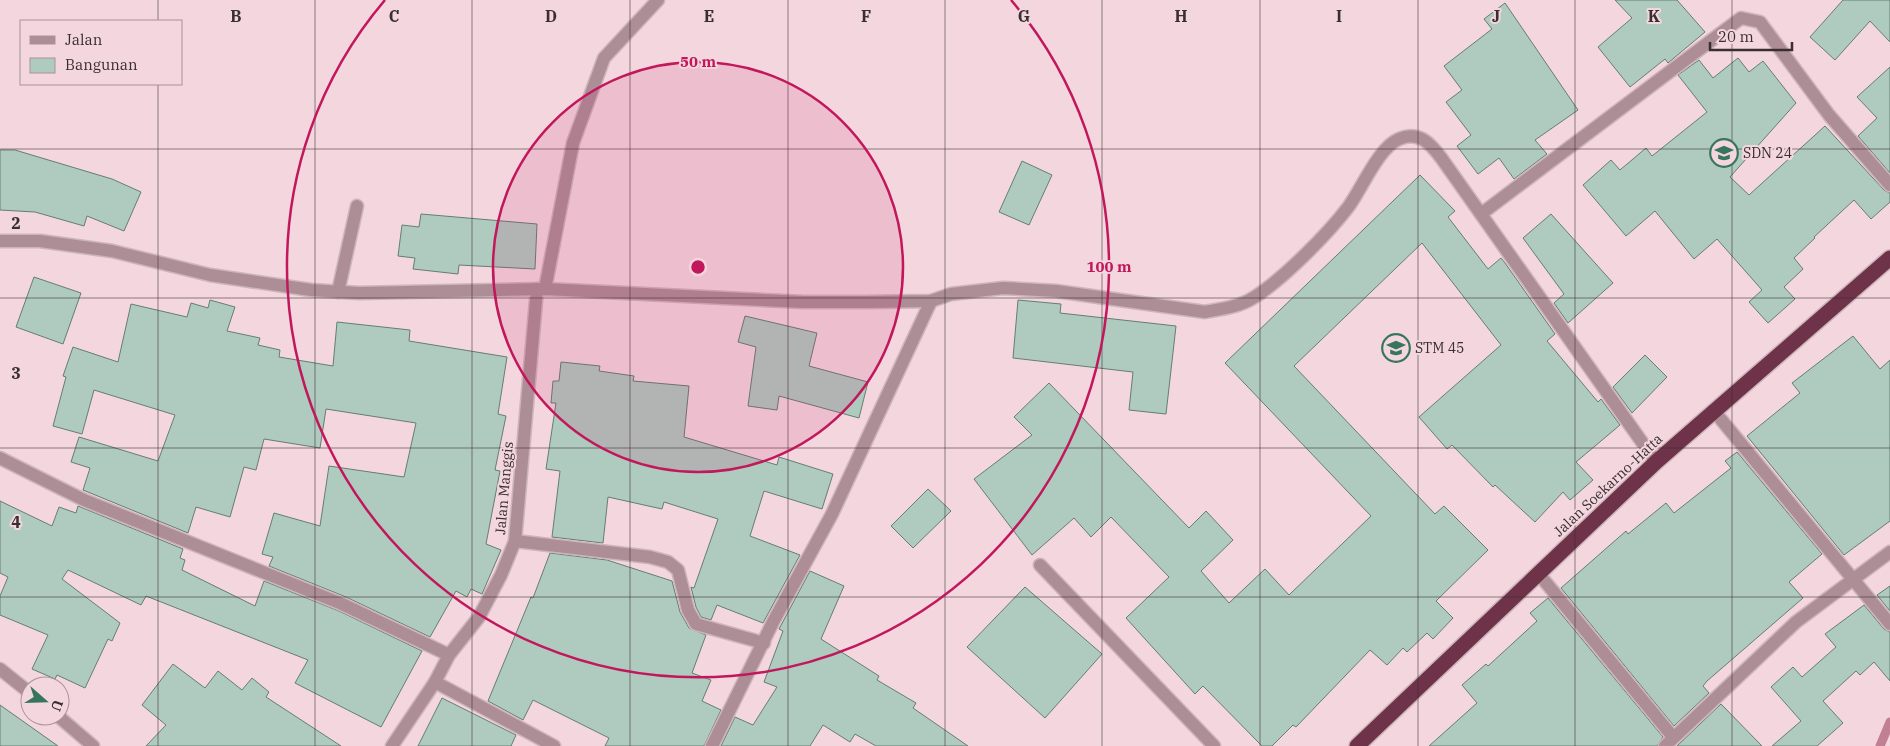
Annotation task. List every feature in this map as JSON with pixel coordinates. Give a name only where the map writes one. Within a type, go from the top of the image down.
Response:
[{"type":"highway","name":"Jalan Soekarno-Hatta","points":[[1357,746],[1656,462],[1890,258]]},
{"type":"street","name":"Jalan Manggis","points":[[392,746],[434,682],[449,655],[479,617],[501,576],[516,541],[541,289],[573,143],[604,58],[658,0]]},
{"type":"street","points":[[1481,214],[1741,18],[1760,22],[1829,115],[1890,185]]},
{"type":"street","points":[[0,241],[40,241],[112,251],[210,275],[338,292],[541,289],[804,302],[931,301],[951,294],[1003,288],[1056,291],[1205,312],[1228,308],[1252,299],[1315,245],[1349,206],[1386,150],[1396,139],[1417,136],[1430,143],[1656,462]]},
{"type":"street","points":[[338,292],[356,206]]},
{"type":"street","points":[[712,746],[832,514],[931,301]]},
{"type":"street","points":[[1714,411],[1890,624]]},
{"type":"street","points":[[0,458],[84,500],[342,604],[449,655]]},
{"type":"street","points":[[516,541],[650,556],[668,562],[678,570],[688,610],[696,624],[764,643]]},
{"type":"street","points":[[1538,573],[1669,742],[1796,622],[1890,552]]},
{"type":"street","points":[[1040,565],[1214,746]]},
{"type":"street","points":[[0,669],[20,685]]},
{"type":"street","points":[[434,682],[554,746]]},
{"type":"street","points":[[70,726],[93,746]]},
{"type":"building","points":[[1615,0],[1677,0],[1705,32],[1668,63],[1665,59],[1630,87],[1598,47],[1632,18]]},
{"type":"building","points":[[1843,0],[1890,0],[1890,42],[1870,21],[1835,60],[1810,37]]},
{"type":"building","points":[[1505,3],[1578,110],[1535,140],[1547,154],[1514,179],[1499,158],[1478,174],[1457,146],[1471,135],[1446,102],[1462,90],[1444,66],[1492,29],[1484,19]]},
{"type":"building","points":[[1738,58],[1749,72],[1763,61],[1796,103],[1730,177],[1749,195],[1825,126],[1884,190],[1890,193],[1890,202],[1871,219],[1854,200],[1794,258],[1803,269],[1784,287],[1795,299],[1768,323],[1749,302],[1762,290],[1717,239],[1694,259],[1655,211],[1626,236],[1583,185],[1611,160],[1620,170],[1646,148],[1652,156],[1707,112],[1678,75],[1699,60],[1713,78]]},
{"type":"building","points":[[1890,67],[1890,173],[1858,136],[1877,118],[1857,97]]},
{"type":"building","points":[[0,150],[15,150],[112,179],[141,192],[124,231],[87,216],[84,226],[35,212],[0,210]]},
{"type":"building","points":[[1022,161],[1052,175],[1029,225],[999,212]]},
{"type":"building","points":[[1420,175],[1455,211],[1448,217],[1488,269],[1501,258],[1505,263],[1555,334],[1547,341],[1598,402],[1601,399],[1620,425],[1576,462],[1593,480],[1570,500],[1563,492],[1535,522],[1495,485],[1493,487],[1452,445],[1447,449],[1419,417],[1501,345],[1422,243],[1294,366],[1435,514],[1444,506],[1488,550],[1436,601],[1453,618],[1433,639],[1427,633],[1407,652],[1403,648],[1387,665],[1370,650],[1296,727],[1293,725],[1272,746],[1262,746],[1203,686],[1195,694],[1126,618],[1169,577],[1111,517],[1091,537],[1074,518],[1032,555],[974,479],[1032,435],[1014,417],[1049,383],[1189,528],[1206,511],[1233,540],[1201,571],[1229,603],[1265,569],[1289,595],[1371,516],[1225,363]]},
{"type":"building","points":[[421,214],[537,224],[535,269],[459,265],[458,274],[413,269],[415,258],[398,256],[402,225],[419,227]]},
{"type":"building","points":[[1551,214],[1613,283],[1568,323],[1554,303],[1564,294],[1523,238]]},
{"type":"building","points":[[34,277],[81,293],[63,344],[16,327]]},
{"type":"building","points":[[210,300],[235,307],[227,331],[260,338],[258,345],[280,350],[279,357],[333,366],[337,322],[410,330],[409,341],[507,357],[498,414],[506,416],[495,470],[500,471],[486,544],[501,550],[482,594],[471,589],[467,597],[456,591],[430,637],[346,597],[269,566],[273,557],[262,554],[274,513],[320,526],[329,466],[404,477],[416,423],[326,409],[320,448],[264,439],[256,470],[244,467],[230,517],[196,507],[188,533],[83,490],[90,468],[71,462],[79,437],[158,461],[175,415],[94,390],[82,434],[53,426],[66,377],[63,376],[73,347],[118,362],[131,304],[187,317],[191,303],[208,308]]},
{"type":"building","points":[[1018,300],[1061,304],[1060,313],[1176,326],[1166,414],[1129,410],[1133,372],[1013,358]]},
{"type":"building","points":[[745,316],[817,333],[809,366],[868,382],[859,418],[779,396],[777,410],[748,406],[756,347],[738,342]]},
{"type":"building","points":[[1853,336],[1880,369],[1890,360],[1890,521],[1844,555],[1747,436],[1800,393],[1792,383]]},
{"type":"building","points":[[1645,355],[1667,377],[1632,413],[1613,387]]},
{"type":"building","points":[[561,362],[600,366],[599,371],[634,376],[633,381],[689,386],[684,437],[777,465],[779,457],[833,474],[822,509],[764,491],[750,536],[800,555],[763,623],[717,605],[711,620],[701,617],[696,607],[691,587],[694,588],[718,519],[664,502],[662,509],[608,497],[603,543],[552,537],[560,471],[546,469],[556,403],[551,403],[553,381],[559,381]]},
{"type":"building","points":[[1737,452],[1822,554],[1789,582],[1803,598],[1707,681],[1703,686],[1709,693],[1674,726],[1561,588],[1626,531],[1628,534],[1666,503],[1674,513],[1731,468],[1725,461]]},
{"type":"building","points":[[928,489],[951,511],[913,548],[891,526]]},
{"type":"building","points":[[0,501],[52,526],[59,507],[76,513],[78,506],[183,549],[180,558],[185,560],[182,570],[255,606],[264,581],[339,611],[422,651],[381,727],[295,683],[308,660],[146,596],[141,605],[68,570],[62,579],[120,623],[112,641],[108,639],[85,688],[70,681],[70,676],[48,676],[32,669],[48,635],[0,615],[0,596],[8,577],[0,573]]},
{"type":"building","points":[[550,553],[607,560],[672,581],[680,612],[689,628],[706,635],[692,673],[711,680],[702,701],[721,710],[704,746],[605,746],[609,738],[533,700],[523,720],[488,701],[531,597],[533,598]]},
{"type":"building","points":[[810,571],[844,586],[821,639],[879,676],[877,680],[916,703],[913,708],[968,746],[876,746],[855,734],[850,742],[823,725],[810,746],[721,746],[735,717],[753,725],[777,687],[764,682],[783,631],[779,629]]},
{"type":"building","points":[[1890,586],[1890,611],[1877,595]]},
{"type":"building","points":[[1025,587],[1102,654],[1045,718],[967,647]]},
{"type":"building","points":[[1548,598],[1663,737],[1657,746],[1429,746],[1477,703],[1462,685],[1486,664],[1488,666],[1537,621],[1530,613]]},
{"type":"building","points":[[1864,605],[1884,629],[1890,632],[1890,681],[1874,662],[1860,675],[1856,671],[1823,701],[1843,723],[1817,746],[1772,746],[1801,721],[1771,687],[1793,667],[1802,677],[1836,647],[1825,634]]},
{"type":"building","points":[[173,664],[205,688],[218,671],[242,690],[252,678],[269,692],[266,697],[341,746],[146,746],[166,725],[142,705]]},
{"type":"building","points":[[442,698],[516,735],[511,746],[418,746]]},
{"type":"building","points":[[1721,704],[1762,746],[1677,746]]},
{"type":"building","points":[[0,705],[20,719],[20,726],[30,726],[58,746],[0,746]]},
{"type":"waterway","points":[[1880,746],[1890,722]]},
{"type":"place","name":"SDN 24","points":[[1724,153]]},
{"type":"place","name":"STM 45","points":[[1396,348]]}]
